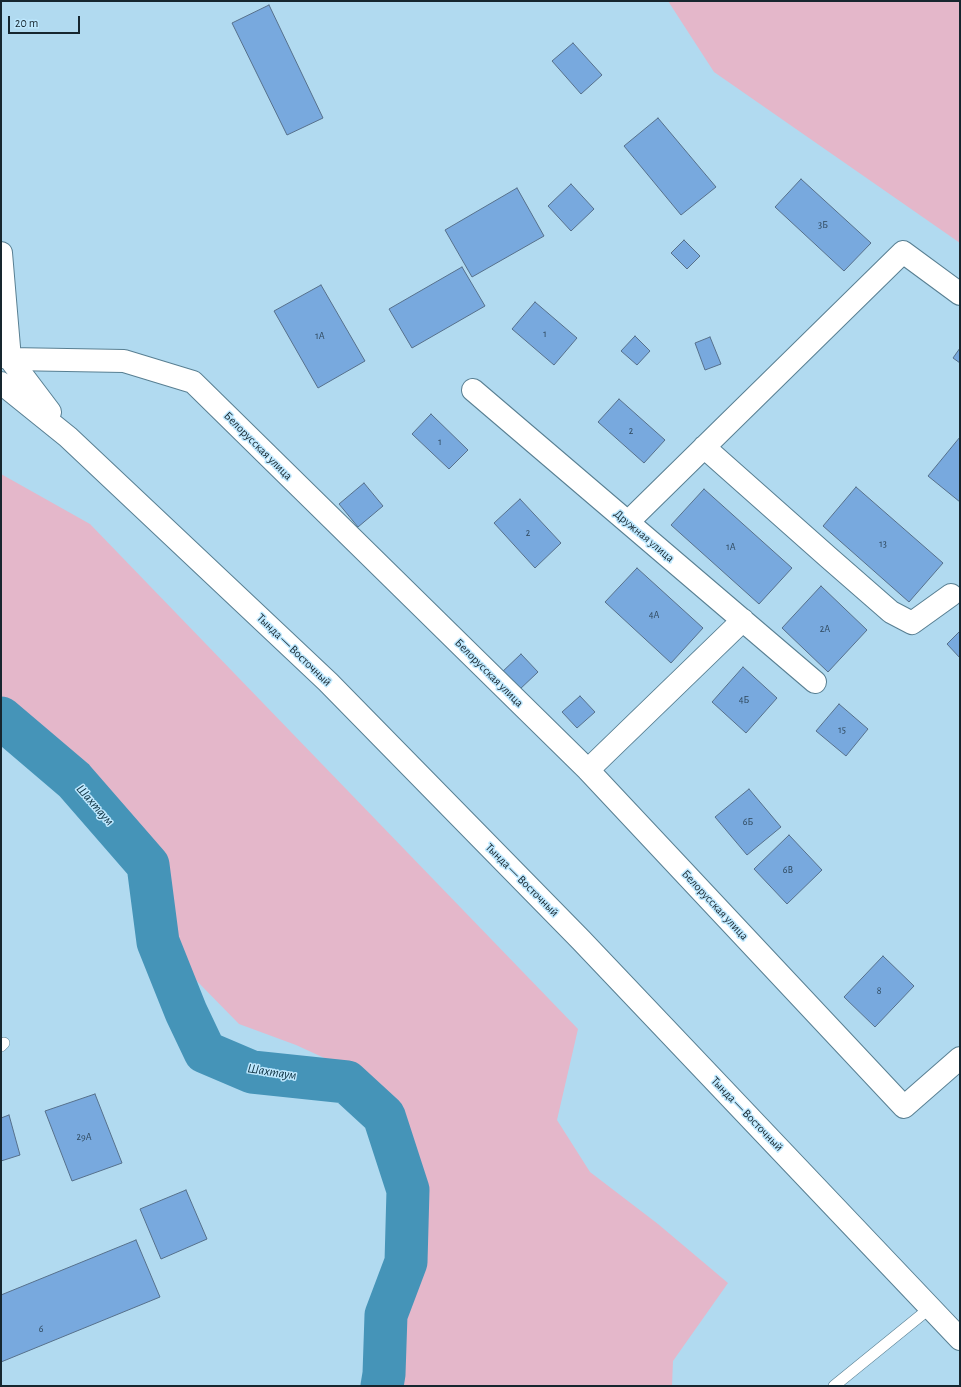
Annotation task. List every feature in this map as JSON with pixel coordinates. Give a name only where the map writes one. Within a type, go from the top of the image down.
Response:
[{"type":"street","points":[[628,522],[903,252],[960,294]]},
{"type":"street","points":[[1,253],[5,358],[68,436]]},
{"type":"street","name":"Белорусская улица","points":[[5,358],[124,361],[193,382],[588,770],[904,1107],[960,1058]]},
{"type":"street","points":[[1,383],[68,436]]},
{"type":"street","name":"Дружная улица","points":[[472,390],[815,682]]},
{"type":"street","name":"Тында — Восточный","points":[[68,436],[328,682],[581,940],[960,1339]]},
{"type":"street","points":[[704,447],[891,612],[912,623],[951,595]]},
{"type":"street","points":[[588,770],[743,620]]},
{"type":"lane","points":[[834,1386],[930,1308]]},
{"type":"shaded area","points":[[668,1],[960,1],[960,243],[714,72]]},
{"type":"shaded area","points":[[1,474],[90,524],[578,1029],[557,1120],[590,1172],[658,1224],[728,1283],[673,1361],[672,1386],[400,1386],[404,1368],[402,1318],[423,1246],[411,1158],[381,1084],[296,1045],[239,1024],[191,975],[166,928],[166,872],[137,826],[86,762],[1,699]]},
{"type":"building","points":[[269,5],[323,118],[287,135],[232,23]]},
{"type":"building","points":[[573,43],[602,75],[581,94],[552,61]]},
{"type":"building","points":[[658,118],[716,187],[681,215],[624,146]]},
{"type":"building","points":[[801,179],[871,243],[844,271],[775,207]]},
{"type":"building","points":[[571,184],[594,209],[571,231],[548,206]]},
{"type":"building","points":[[517,188],[544,236],[472,277],[445,230]]},
{"type":"building","points":[[684,240],[700,256],[687,269],[671,253]]},
{"type":"building","points":[[462,267],[485,306],[412,348],[389,309]]},
{"type":"building","points":[[321,285],[365,361],[318,388],[274,311]]},
{"type":"building","points":[[535,302],[577,338],[554,365],[512,329]]},
{"type":"building","points":[[635,336],[650,351],[637,365],[621,351]]},
{"type":"building","points":[[710,337],[721,364],[705,370],[695,343]]},
{"type":"building","points":[[960,348],[960,363],[953,358]]},
{"type":"building","points":[[619,399],[665,440],[644,463],[598,422]]},
{"type":"building","points":[[431,414],[468,450],[449,469],[412,434]]},
{"type":"building","points":[[960,437],[960,502],[928,476]]},
{"type":"building","points":[[364,483],[383,506],[358,527],[339,504]]},
{"type":"building","points":[[856,487],[943,563],[909,602],[823,526]]},
{"type":"building","points":[[704,489],[792,568],[759,604],[671,525]]},
{"type":"building","points":[[520,499],[561,543],[535,568],[494,523]]},
{"type":"building","points":[[637,568],[703,628],[671,663],[605,602]]},
{"type":"building","points":[[821,586],[867,630],[828,672],[782,628]]},
{"type":"building","points":[[960,631],[960,658],[947,644]]},
{"type":"building","points":[[521,654],[538,672],[518,691],[501,673]]},
{"type":"building","points":[[743,667],[777,698],[746,733],[712,702]]},
{"type":"building","points":[[580,696],[595,712],[577,728],[562,712]]},
{"type":"building","points":[[839,704],[868,729],[846,756],[816,731]]},
{"type":"building","points":[[749,789],[781,827],[747,855],[715,817]]},
{"type":"building","points":[[789,835],[822,870],[787,904],[754,869]]},
{"type":"building","points":[[883,956],[914,986],[875,1027],[844,997]]},
{"type":"building","points":[[95,1094],[122,1163],[72,1181],[45,1111]]},
{"type":"building","points":[[9,1115],[20,1155],[1,1161],[1,1118]]},
{"type":"building","points":[[186,1190],[207,1239],[161,1259],[140,1209]]},
{"type":"building","points":[[136,1240],[160,1297],[1,1362],[1,1295]]},
{"type":"waterway","name":"Шахтаум","points":[[1,718],[74,780],[148,865],[158,942],[186,1012],[205,1052],[252,1072],[347,1082],[384,1116],[408,1190],[406,1262],[386,1315],[384,1374],[382,1386]]}]
